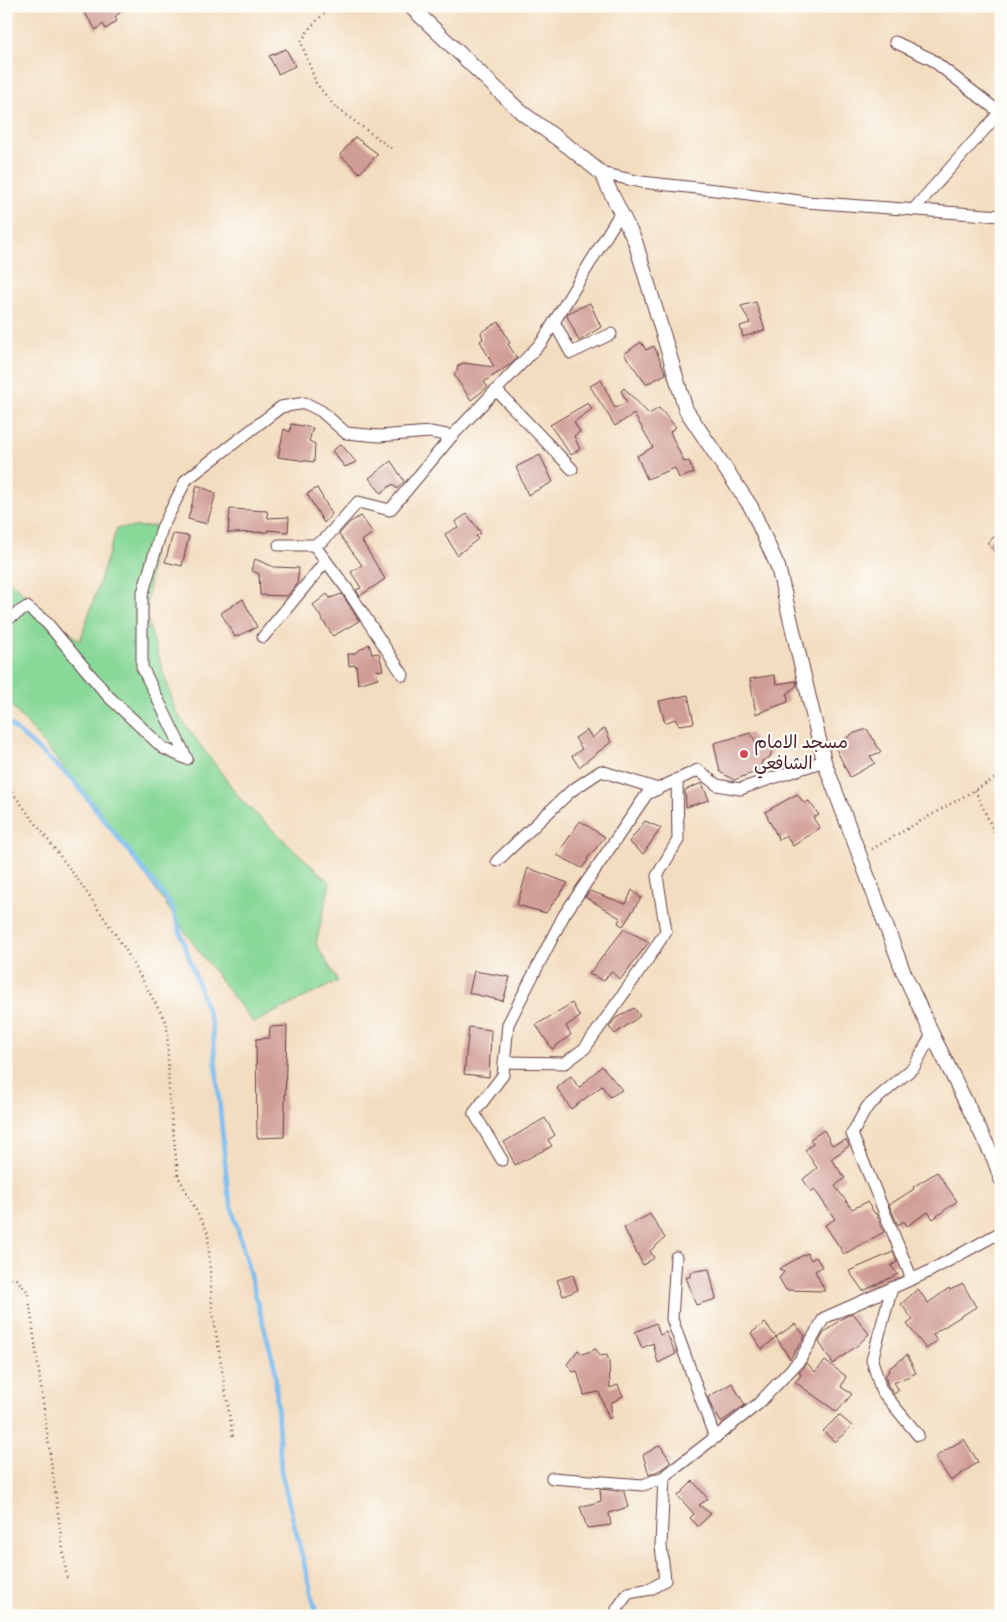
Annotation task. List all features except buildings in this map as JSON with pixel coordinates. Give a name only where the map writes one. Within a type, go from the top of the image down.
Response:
[{"type":"street","points":[[410,6],[521,112],[600,172],[621,212],[635,241],[686,410],[751,507],[778,567],[824,761],[903,971],[995,1161],[1001,1179]]},
{"type":"street","points":[[895,42],[931,58],[1000,112],[914,210]]},
{"type":"street","points":[[600,172],[641,182],[806,202],[1001,216]]},
{"type":"street","points":[[279,545],[314,545],[324,540],[358,502],[390,510],[452,436],[542,342],[621,212]]},
{"type":"street","points":[[554,322],[571,353],[611,334]]},
{"type":"street","points":[[496,390],[572,469]]},
{"type":"street","points":[[6,620],[27,607],[47,623],[108,696],[163,748],[187,759],[142,667],[142,596],[162,528],[186,480],[281,407],[305,403],[321,411],[346,433],[379,436],[430,432],[452,436]]},
{"type":"street","points":[[314,545],[347,589],[403,675]]},
{"type":"street","points":[[263,637],[326,561]]},
{"type":"street","points":[[502,1160],[474,1112],[503,1075],[508,1024],[564,914],[647,794],[698,770],[717,785],[740,789],[824,761]]},
{"type":"street","points":[[497,861],[571,791],[600,771],[658,789]]},
{"type":"street","points":[[504,1062],[565,1063],[585,1048],[666,931],[657,876],[678,840],[677,780]]},
{"type":"street","points":[[912,1279],[852,1134],[867,1107],[914,1067],[932,1034]]},
{"type":"street","points":[[552,1478],[643,1485],[664,1477],[758,1404],[800,1360],[824,1318],[912,1279],[1001,1232]]},
{"type":"street","points":[[676,1257],[672,1319],[715,1438]]},
{"type":"street","points":[[892,1288],[872,1360],[881,1390],[918,1435]]},
{"type":"street","points":[[618,1616],[617,1609],[628,1593],[651,1589],[665,1580],[662,1546],[664,1477]]},
{"type":"path","points":[[331,6],[309,29],[301,42],[316,83],[335,107],[391,148]]},
{"type":"path","points":[[997,627],[1001,638]]},
{"type":"path","points":[[860,856],[1001,775]]},
{"type":"path","points":[[6,784],[76,877],[119,939],[167,1024],[169,1095],[178,1176],[208,1234],[212,1308],[233,1437]]},
{"type":"path","points":[[975,790],[1001,848]]},
{"type":"path","points":[[6,1278],[16,1279],[28,1292],[67,1579]]},
{"type":"green space","points":[[155,526],[146,617],[176,712],[242,801],[330,883],[316,944],[338,981],[253,1023],[195,946],[101,812],[6,699],[6,578],[80,641],[117,528]]},
{"type":"waterway","points":[[6,721],[73,780],[171,905],[212,1025],[228,1193],[275,1368],[281,1471],[317,1616]]},
{"type":"place","name":"مسجد الامام الشافعي","points":[[744,754]]}]
